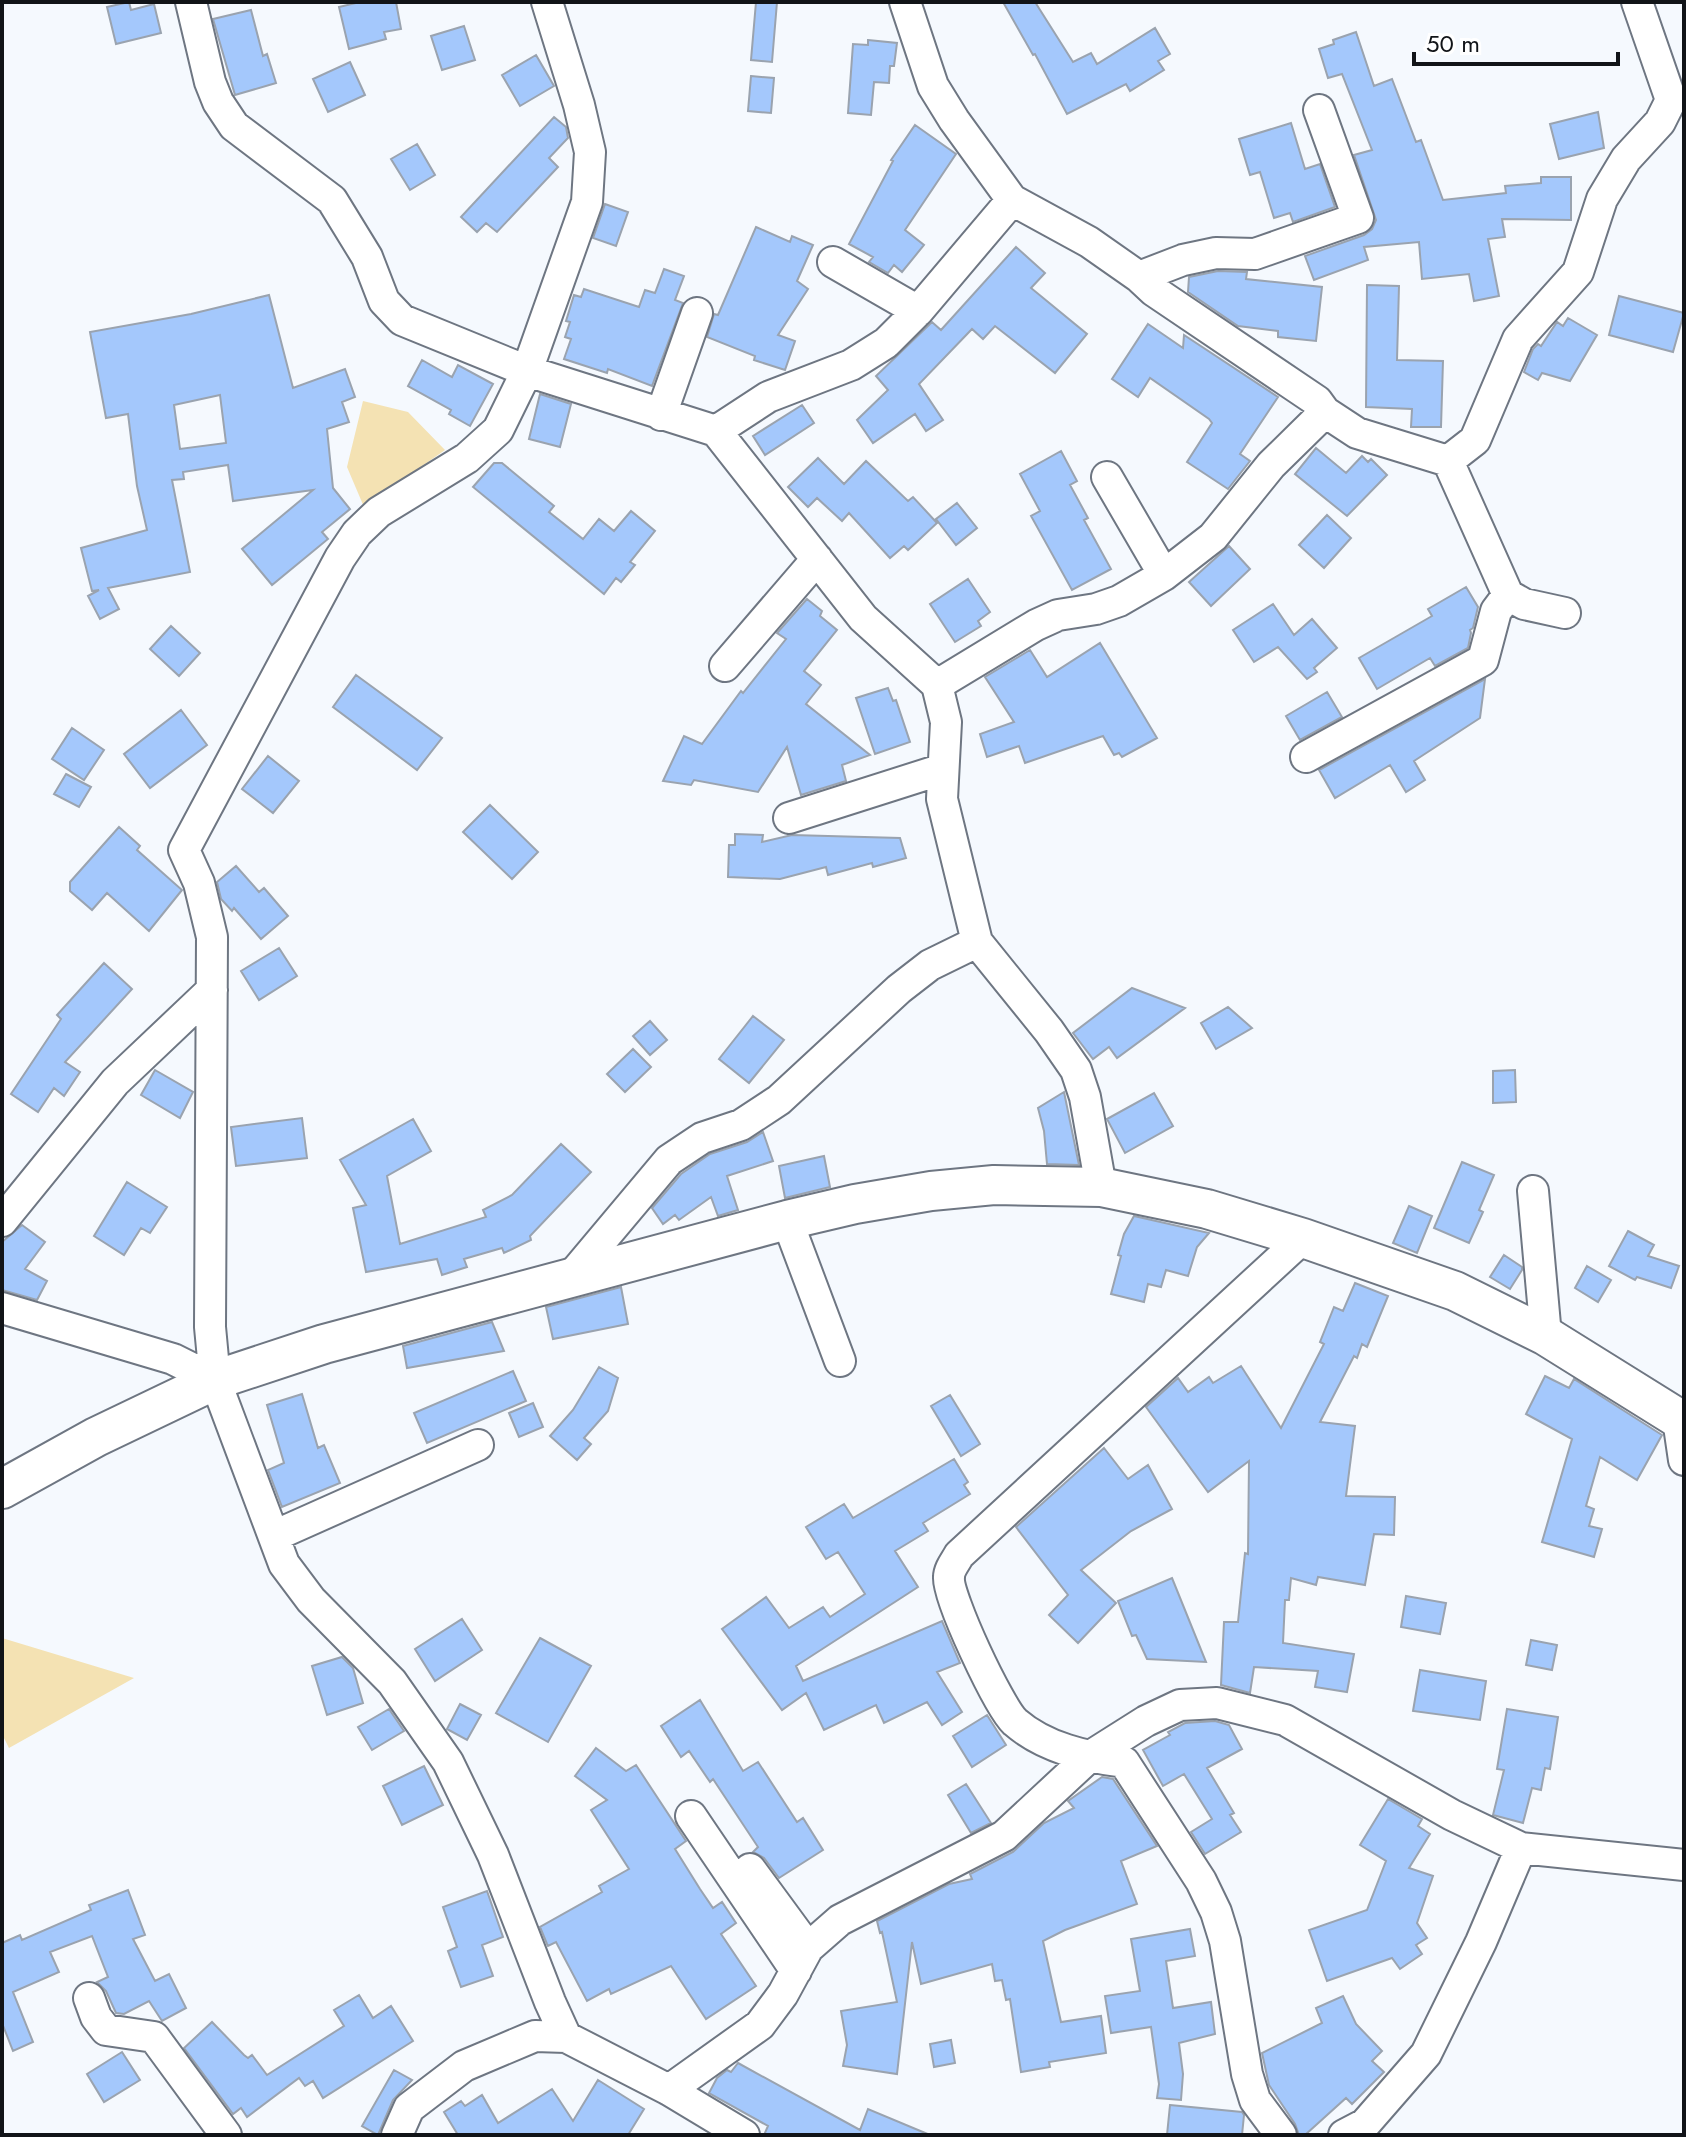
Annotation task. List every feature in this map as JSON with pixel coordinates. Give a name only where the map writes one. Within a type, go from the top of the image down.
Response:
[{"type":"street","points":[[191,2],[210,82],[218,102],[234,126],[332,200],[367,257],[384,301],[402,320],[527,371],[716,431],[880,636],[912,660],[937,685],[946,722],[942,799],[977,942],[1049,1031],[1076,1070],[1085,1097],[1101,1187]]},
{"type":"street","points":[[547,2],[590,152],[587,202],[527,371],[498,430],[467,458],[379,512],[357,533],[340,558],[184,850],[199,883],[212,937],[210,1327],[215,1380],[284,1564],[311,1600],[392,1682],[448,1762],[493,1855],[566,2037]]},
{"type":"street","points":[[905,2],[933,86],[1012,200],[1089,242],[1154,291],[1317,401],[1325,412],[1357,433],[1448,461],[1508,595],[1524,604],[1565,613]]},
{"type":"street","points":[[1448,461],[1475,440],[1518,339],[1578,272],[1602,199],[1626,159],[1660,122],[1671,100],[1637,2]]},
{"type":"street","points":[[1139,277],[1183,260],[1216,253],[1255,254],[1358,218],[1319,110]]},
{"type":"street","points":[[716,431],[768,397],[851,365],[886,343],[918,311],[1012,200]]},
{"type":"street","points":[[833,262],[918,311]]},
{"type":"street","points":[[661,415],[697,313]]},
{"type":"street","points":[[937,685],[1047,620],[1119,601],[1164,575],[1213,537],[1271,465],[1325,412]]},
{"type":"street","points":[[1107,477],[1164,575]]},
{"type":"street","points":[[725,666],[817,559]]},
{"type":"street","points":[[1306,757],[1483,660],[1496,611],[1508,595]]},
{"type":"street","points":[[789,818],[943,769]]},
{"type":"street","points":[[570,1278],[669,1160],[702,1138],[741,1125],[779,1100],[899,989],[930,965],[977,942]]},
{"type":"street","points":[[2,1221],[115,1082],[212,990]]},
{"type":"street","points":[[2,1489],[96,1437],[215,1380],[324,1344],[787,1220],[931,1191],[994,1185],[1101,1187],[1207,1209],[1303,1238],[1455,1291],[1546,1336],[1681,1420],[1684,1460]]},
{"type":"street","points":[[1533,1191],[1546,1336]]},
{"type":"street","points":[[787,1220],[840,1361]]},
{"type":"street","points":[[1281,2135],[1255,2100],[1247,2074],[1225,1941],[1216,1912],[1201,1881],[1124,1762],[1089,1757],[1052,1744],[1013,1720],[999,1698],[951,1597],[948,1574],[959,1555],[1303,1238]]},
{"type":"street","points":[[2,1308],[173,1359],[215,1380]]},
{"type":"street","points":[[274,1536],[478,1445]]},
{"type":"street","points":[[669,2090],[760,2025],[802,1960],[840,1920],[1004,1836],[1089,1757],[1146,1721],[1180,1705],[1217,1703],[1285,1720],[1452,1815],[1521,1848],[1684,1865]]},
{"type":"street","points":[[696,1810],[802,1960]]},
{"type":"street","points":[[1344,2135],[1365,2124],[1426,2054],[1481,1942],[1521,1848]]},
{"type":"street","points":[[89,1998],[96,2017],[106,2030],[154,2037],[226,2135]]},
{"type":"street","points":[[397,2135],[409,2108],[464,2066],[535,2036],[566,2037],[669,2090],[744,2135]]},
{"type":"shaded area","points":[[363,401],[408,412],[445,450],[364,507],[347,467]]},
{"type":"shaded area","points":[[2,1638],[134,1678],[9,1748],[2,1734]]},
{"type":"building","points":[[129,2],[131,10],[154,4],[161,33],[116,44],[107,7]]},
{"type":"building","points":[[360,2],[396,2],[401,29],[384,32],[386,39],[349,49],[339,7]]},
{"type":"building","points":[[756,2],[777,2],[772,62],[751,60]]},
{"type":"building","points":[[1003,2],[1035,2],[1073,62],[1091,53],[1097,64],[1155,28],[1170,54],[1158,61],[1164,70],[1130,91],[1126,84],[1067,114]]},
{"type":"building","points":[[251,10],[263,56],[267,54],[276,83],[235,95],[213,19]]},
{"type":"building","points":[[464,26],[475,60],[442,70],[431,36]]},
{"type":"building","points":[[1356,32],[1374,86],[1392,79],[1416,142],[1421,140],[1443,200],[1506,193],[1505,186],[1541,183],[1541,177],[1571,177],[1571,220],[1502,219],[1505,237],[1488,239],[1499,296],[1474,301],[1469,274],[1422,279],[1419,242],[1364,247],[1368,260],[1314,280],[1305,256],[1364,235],[1372,229],[1376,220],[1354,155],[1372,150],[1342,74],[1328,78],[1319,49]]},
{"type":"building","points":[[868,40],[897,43],[894,66],[890,66],[889,83],[874,82],[871,115],[848,113],[853,44],[868,45]]},
{"type":"building","points":[[536,55],[554,86],[520,106],[502,75]]},
{"type":"building","points":[[350,62],[365,95],[328,112],[313,79]]},
{"type":"building","points":[[751,76],[774,78],[771,113],[748,111]]},
{"type":"building","points":[[1598,112],[1604,148],[1559,159],[1550,124]]},
{"type":"building","points":[[554,117],[566,127],[568,138],[549,158],[558,167],[497,232],[486,223],[477,232],[461,217]]},
{"type":"building","points":[[1291,123],[1305,169],[1320,164],[1335,207],[1293,222],[1290,213],[1274,218],[1260,172],[1250,175],[1239,139]]},
{"type":"building","points":[[915,125],[956,154],[905,230],[924,245],[902,272],[894,265],[888,273],[869,262],[873,257],[849,244],[891,160]]},
{"type":"building","points":[[417,144],[435,175],[410,190],[391,159]]},
{"type":"building","points":[[605,204],[628,212],[616,246],[593,238]]},
{"type":"building","points":[[756,227],[790,242],[792,236],[813,245],[797,281],[808,289],[778,335],[795,341],[785,370],[754,360],[755,356],[707,337],[714,314],[718,315]]},
{"type":"building","points":[[1016,247],[1045,273],[1031,288],[1087,334],[1055,373],[995,326],[983,339],[972,329],[919,384],[943,420],[926,431],[915,414],[873,443],[857,420],[888,390],[876,376],[932,322],[941,330]]},
{"type":"building","points":[[664,269],[684,276],[675,300],[683,303],[652,386],[608,369],[607,373],[564,359],[571,339],[565,337],[570,322],[566,321],[574,295],[581,297],[584,289],[639,307],[645,290],[655,293]]},
{"type":"building","points":[[1218,271],[1247,272],[1246,279],[1322,287],[1316,341],[1278,337],[1278,331],[1238,326],[1188,292],[1189,277]]},
{"type":"building","points":[[1367,285],[1399,286],[1397,360],[1443,361],[1441,427],[1411,427],[1412,409],[1366,407]]},
{"type":"building","points":[[269,295],[293,388],[345,369],[355,397],[342,402],[349,422],[327,429],[333,488],[350,509],[322,532],[328,539],[272,585],[242,549],[313,490],[233,501],[228,465],[183,472],[184,479],[172,480],[190,572],[108,588],[119,609],[100,619],[88,596],[99,590],[92,591],[81,548],[147,530],[137,486],[128,414],[106,418],[90,332],[191,314]],"holes":[[[220,395],[226,443],[180,449],[174,405]]]},
{"type":"building","points":[[1619,296],[1684,313],[1673,352],[1609,335]]},
{"type":"building","points":[[1568,318],[1597,335],[1570,381],[1542,373],[1538,380],[1524,372],[1533,349],[1538,344],[1541,346],[1557,322],[1563,326]]},
{"type":"building","points":[[1148,324],[1183,348],[1184,335],[1278,397],[1240,454],[1250,461],[1228,489],[1187,462],[1212,423],[1209,419],[1150,378],[1138,397],[1112,379]]},
{"type":"building","points":[[422,360],[452,377],[458,365],[493,384],[470,426],[449,414],[451,410],[408,386]]},
{"type":"building","points":[[540,394],[571,404],[560,447],[529,439]]},
{"type":"building","points":[[802,405],[814,423],[765,455],[753,436]]},
{"type":"building","points":[[1316,448],[1346,473],[1362,456],[1368,462],[1371,459],[1387,475],[1347,516],[1295,474]]},
{"type":"building","points":[[1061,451],[1077,481],[1070,485],[1088,518],[1084,520],[1111,569],[1072,590],[1031,516],[1040,511],[1020,474]]},
{"type":"building","points":[[818,458],[844,484],[866,461],[908,501],[913,497],[937,523],[908,550],[904,546],[890,558],[849,513],[842,521],[817,498],[808,507],[788,487]]},
{"type":"building","points":[[494,463],[502,463],[554,506],[549,512],[583,539],[599,519],[614,531],[631,511],[655,531],[630,562],[635,565],[621,582],[616,578],[604,594],[473,487]]},
{"type":"building","points":[[957,503],[977,528],[956,545],[936,519]]},
{"type":"building","points":[[1327,515],[1351,538],[1324,568],[1299,545]]},
{"type":"building","points":[[1229,546],[1250,569],[1211,606],[1189,582]]},
{"type":"building","points":[[968,579],[990,612],[978,621],[981,626],[955,642],[930,604]]},
{"type":"building","points":[[1466,587],[1478,607],[1468,648],[1435,666],[1430,658],[1377,689],[1359,658],[1432,616],[1428,609]]},
{"type":"building","points":[[807,599],[822,611],[820,616],[837,630],[804,671],[821,685],[806,704],[870,755],[842,765],[846,781],[801,795],[787,747],[758,792],[694,780],[691,785],[663,781],[684,736],[702,744],[741,691],[743,693],[786,639],[777,633]]},
{"type":"building","points":[[1273,604],[1294,635],[1312,619],[1337,648],[1314,668],[1317,672],[1307,679],[1278,647],[1254,662],[1233,630]]},
{"type":"building","points":[[171,626],[200,653],[179,676],[150,649]]},
{"type":"building","points":[[1100,643],[1157,738],[1122,757],[1119,753],[1114,755],[1103,736],[1025,763],[1019,746],[987,757],[980,734],[1014,722],[985,677],[1030,650],[1047,677]]},
{"type":"building","points":[[356,675],[442,738],[417,770],[333,707]]},
{"type":"building","points":[[1485,679],[1480,718],[1414,761],[1425,780],[1406,792],[1390,765],[1335,798],[1319,770]]},
{"type":"building","points":[[888,688],[893,701],[896,700],[910,742],[875,754],[856,698]]},
{"type":"building","points":[[1327,692],[1342,717],[1300,740],[1286,716]]},
{"type":"building","points":[[181,710],[207,745],[150,788],[124,754]]},
{"type":"building","points":[[72,728],[104,750],[84,780],[52,759]]},
{"type":"building","points":[[268,756],[299,781],[273,813],[242,789]]},
{"type":"building","points":[[66,774],[91,787],[79,807],[54,794]]},
{"type":"building","points":[[490,805],[538,852],[512,879],[463,832]]},
{"type":"building","points":[[119,827],[140,846],[137,850],[182,890],[149,931],[107,893],[92,910],[70,891],[70,882]]},
{"type":"building","points":[[735,834],[763,835],[762,842],[792,835],[900,838],[906,858],[828,875],[826,867],[780,879],[728,877],[729,845],[735,845]]},
{"type":"building","points":[[236,866],[259,892],[264,888],[288,916],[261,939],[234,908],[232,911],[221,899],[217,882]]},
{"type":"building","points":[[279,948],[297,976],[259,1000],[241,971]]},
{"type":"building","points":[[104,963],[132,989],[65,1062],[80,1072],[64,1096],[54,1088],[38,1112],[11,1094],[61,1019],[57,1015]]},
{"type":"building","points":[[1132,988],[1185,1008],[1117,1058],[1109,1047],[1093,1059],[1073,1033]]},
{"type":"building","points":[[1228,1007],[1252,1028],[1216,1049],[1201,1023]]},
{"type":"building","points":[[753,1016],[784,1040],[749,1083],[719,1059]]},
{"type":"building","points":[[650,1021],[667,1040],[650,1055],[633,1036]]},
{"type":"building","points":[[633,1049],[651,1067],[625,1092],[607,1074]]},
{"type":"building","points":[[155,1070],[193,1092],[180,1118],[141,1095]]},
{"type":"building","points":[[1515,1070],[1516,1102],[1493,1103],[1493,1071]]},
{"type":"building","points":[[1064,1092],[1079,1165],[1047,1164],[1038,1108]]},
{"type":"building","points":[[1154,1093],[1173,1126],[1125,1153],[1107,1119]]},
{"type":"building","points":[[302,1118],[307,1158],[236,1166],[231,1127]]},
{"type":"building","points":[[413,1119],[431,1151],[387,1176],[400,1244],[486,1217],[483,1210],[512,1195],[561,1144],[591,1172],[530,1236],[531,1240],[504,1253],[502,1248],[464,1259],[467,1267],[442,1275],[437,1259],[366,1272],[353,1208],[366,1205],[340,1160]]},
{"type":"building","points":[[763,1132],[773,1161],[727,1176],[738,1210],[718,1216],[711,1197],[679,1220],[675,1215],[663,1224],[652,1208],[681,1174],[710,1154],[747,1142]]},
{"type":"building","points":[[824,1156],[830,1187],[785,1198],[779,1166]]},
{"type":"building","points":[[1462,1162],[1494,1175],[1479,1210],[1483,1212],[1469,1243],[1434,1228]]},
{"type":"building","points":[[127,1182],[167,1207],[150,1233],[141,1228],[124,1255],[94,1236]]},
{"type":"building","points":[[1409,1206],[1432,1216],[1417,1253],[1393,1243]]},
{"type":"building","points":[[1134,1216],[1209,1233],[1197,1247],[1188,1276],[1166,1270],[1161,1287],[1148,1284],[1144,1302],[1111,1294],[1124,1234]]},
{"type":"building","points":[[22,1225],[45,1242],[25,1269],[47,1281],[37,1300],[2,1290],[2,1242]]},
{"type":"building","points":[[1628,1231],[1654,1245],[1648,1256],[1679,1266],[1671,1288],[1637,1277],[1635,1280],[1609,1266]]},
{"type":"building","points":[[1504,1255],[1522,1267],[1510,1289],[1490,1277]]},
{"type":"building","points":[[1587,1266],[1611,1280],[1598,1302],[1575,1288]]},
{"type":"building","points":[[1355,1283],[1388,1296],[1367,1347],[1362,1344],[1357,1358],[1354,1356],[1320,1422],[1355,1426],[1346,1496],[1395,1497],[1394,1535],[1374,1534],[1365,1585],[1318,1577],[1316,1585],[1291,1578],[1289,1600],[1285,1600],[1283,1643],[1354,1654],[1347,1692],[1315,1687],[1318,1671],[1254,1667],[1250,1693],[1221,1685],[1224,1622],[1238,1622],[1245,1553],[1248,1554],[1249,1461],[1208,1492],[1146,1407],[1178,1378],[1188,1392],[1209,1377],[1213,1383],[1241,1366],[1281,1428],[1324,1344],[1320,1342],[1334,1307],[1343,1311]]},
{"type":"building","points":[[621,1287],[628,1324],[553,1339],[546,1307]]},
{"type":"building","points":[[492,1322],[504,1351],[407,1368],[403,1346]]},
{"type":"building","points":[[599,1367],[618,1378],[608,1411],[584,1438],[591,1444],[577,1460],[550,1436],[573,1410]]},
{"type":"building","points":[[513,1371],[526,1401],[427,1443],[414,1413]]},
{"type":"building","points":[[1545,1376],[1569,1388],[1574,1379],[1662,1435],[1637,1480],[1600,1457],[1586,1506],[1594,1509],[1589,1526],[1602,1529],[1594,1557],[1542,1542],[1572,1439],[1526,1414]]},
{"type":"building","points":[[302,1394],[318,1448],[324,1445],[340,1483],[282,1507],[268,1470],[284,1463],[267,1405]]},
{"type":"building","points":[[950,1395],[980,1444],[961,1456],[931,1406]]},
{"type":"building","points":[[533,1403],[543,1427],[519,1437],[509,1413]]},
{"type":"building","points":[[1104,1448],[1128,1479],[1148,1465],[1172,1509],[1131,1531],[1081,1570],[1116,1603],[1078,1643],[1049,1615],[1068,1595],[1016,1527]]},
{"type":"building","points":[[954,1459],[968,1482],[964,1485],[970,1494],[923,1523],[928,1531],[895,1551],[918,1587],[796,1666],[803,1681],[942,1621],[960,1663],[937,1672],[962,1712],[942,1725],[927,1702],[884,1723],[876,1705],[824,1730],[806,1693],[782,1710],[722,1629],[766,1597],[789,1628],[823,1607],[830,1617],[865,1594],[838,1552],[826,1559],[806,1527],[844,1504],[853,1518]]},
{"type":"building","points":[[1172,1578],[1206,1662],[1147,1659],[1136,1635],[1132,1636],[1118,1601]]},
{"type":"building","points":[[1406,1596],[1446,1603],[1440,1634],[1401,1627]]},
{"type":"building","points":[[462,1619],[482,1650],[435,1681],[415,1649]]},
{"type":"building","points":[[540,1638],[591,1666],[548,1742],[496,1713]]},
{"type":"building","points":[[1531,1640],[1557,1645],[1552,1670],[1526,1665]]},
{"type":"building","points":[[342,1657],[353,1668],[363,1703],[327,1715],[312,1666]]},
{"type":"building","points":[[1420,1670],[1486,1681],[1480,1720],[1413,1711]]},
{"type":"building","points":[[700,1700],[743,1771],[758,1762],[797,1822],[803,1818],[823,1850],[779,1878],[764,1858],[753,1852],[758,1847],[713,1779],[710,1782],[689,1751],[681,1757],[661,1726]]},
{"type":"building","points":[[460,1704],[481,1715],[467,1740],[447,1729]]},
{"type":"building","points":[[389,1709],[404,1731],[372,1750],[358,1727]]},
{"type":"building","points":[[1507,1709],[1558,1717],[1550,1769],[1545,1768],[1541,1790],[1532,1788],[1523,1823],[1493,1815],[1504,1770],[1497,1769]]},
{"type":"building","points":[[987,1715],[1006,1745],[972,1767],[953,1736]]},
{"type":"building","points":[[1215,1721],[1229,1725],[1242,1749],[1207,1768],[1234,1813],[1230,1815],[1241,1832],[1205,1854],[1191,1832],[1212,1819],[1184,1774],[1163,1786],[1143,1750],[1185,1723]]},
{"type":"building","points":[[596,1748],[626,1771],[636,1765],[686,1841],[675,1849],[700,1889],[713,1908],[722,1902],[736,1923],[721,1934],[756,1986],[706,2019],[671,1966],[611,1994],[609,1989],[587,2001],[556,1942],[548,1946],[540,1927],[602,1892],[599,1886],[629,1869],[591,1810],[607,1800],[575,1776]]},
{"type":"building","points":[[424,1766],[443,1805],[402,1825],[383,1786]]},
{"type":"building","points":[[1102,1777],[1113,1779],[1157,1846],[1121,1861],[1137,1904],[1043,1941],[1061,2022],[1101,2016],[1106,2053],[1049,2062],[1050,2067],[1021,2072],[1010,1999],[1006,2000],[1002,1980],[995,1981],[992,1964],[921,1984],[912,1942],[897,2074],[843,2066],[847,2045],[841,2011],[897,2002],[877,1921],[949,1884],[972,1879],[970,1874],[1013,1852],[1044,1823],[1074,1808],[1068,1801]]},
{"type":"building","points":[[966,1784],[991,1823],[971,1833],[948,1795]]},
{"type":"building","points":[[1388,1799],[1422,1819],[1418,1826],[1430,1834],[1409,1868],[1433,1876],[1417,1923],[1427,1938],[1416,1945],[1422,1954],[1400,1969],[1392,1958],[1327,1981],[1309,1930],[1367,1910],[1386,1861],[1360,1845]]},
{"type":"building","points":[[128,1890],[145,1935],[133,1939],[155,1981],[169,1974],[186,2008],[162,2021],[149,2001],[124,2014],[116,2013],[106,1991],[97,1982],[108,1977],[92,1936],[50,1952],[59,1972],[13,1992],[33,2042],[13,2051],[2,2023],[2,1943],[20,1935],[22,1940],[91,1910],[89,1905]]},
{"type":"building","points":[[487,1891],[503,1937],[482,1945],[493,1976],[461,1987],[448,1951],[457,1947],[443,1907]]},
{"type":"building","points":[[1190,1929],[1195,1956],[1166,1961],[1173,2008],[1211,2002],[1215,2034],[1179,2043],[1183,2074],[1181,2100],[1157,2098],[1159,2084],[1151,2027],[1111,2033],[1105,1996],[1140,1991],[1131,1939]]},
{"type":"building","points":[[359,1995],[373,2018],[391,2006],[413,2041],[323,2098],[313,2081],[305,2086],[299,2078],[247,2117],[241,2108],[233,2114],[184,2048],[212,2022],[244,2055],[248,2058],[252,2055],[267,2075],[344,2026],[334,2010]]},
{"type":"building","points":[[1343,1996],[1356,2024],[1382,2051],[1372,2061],[1384,2072],[1352,2104],[1346,2098],[1305,2135],[1299,2135],[1269,2085],[1262,2053],[1322,2023],[1316,2008]]},
{"type":"building","points":[[951,2040],[955,2063],[934,2067],[930,2044]]},
{"type":"building","points":[[122,2052],[140,2080],[104,2102],[87,2074]]},
{"type":"building","points":[[738,2063],[860,2130],[868,2109],[930,2135],[764,2135],[768,2126],[709,2093],[717,2078],[727,2070],[731,2072]]},
{"type":"building","points":[[394,2070],[412,2080],[393,2100],[378,2135],[362,2126]]},
{"type":"building","points":[[598,2080],[644,2109],[628,2135],[458,2135],[444,2112],[461,2101],[465,2106],[482,2095],[498,2123],[552,2089],[573,2121]]},
{"type":"building","points":[[1170,2105],[1242,2112],[1242,2135],[1167,2135]]}]
